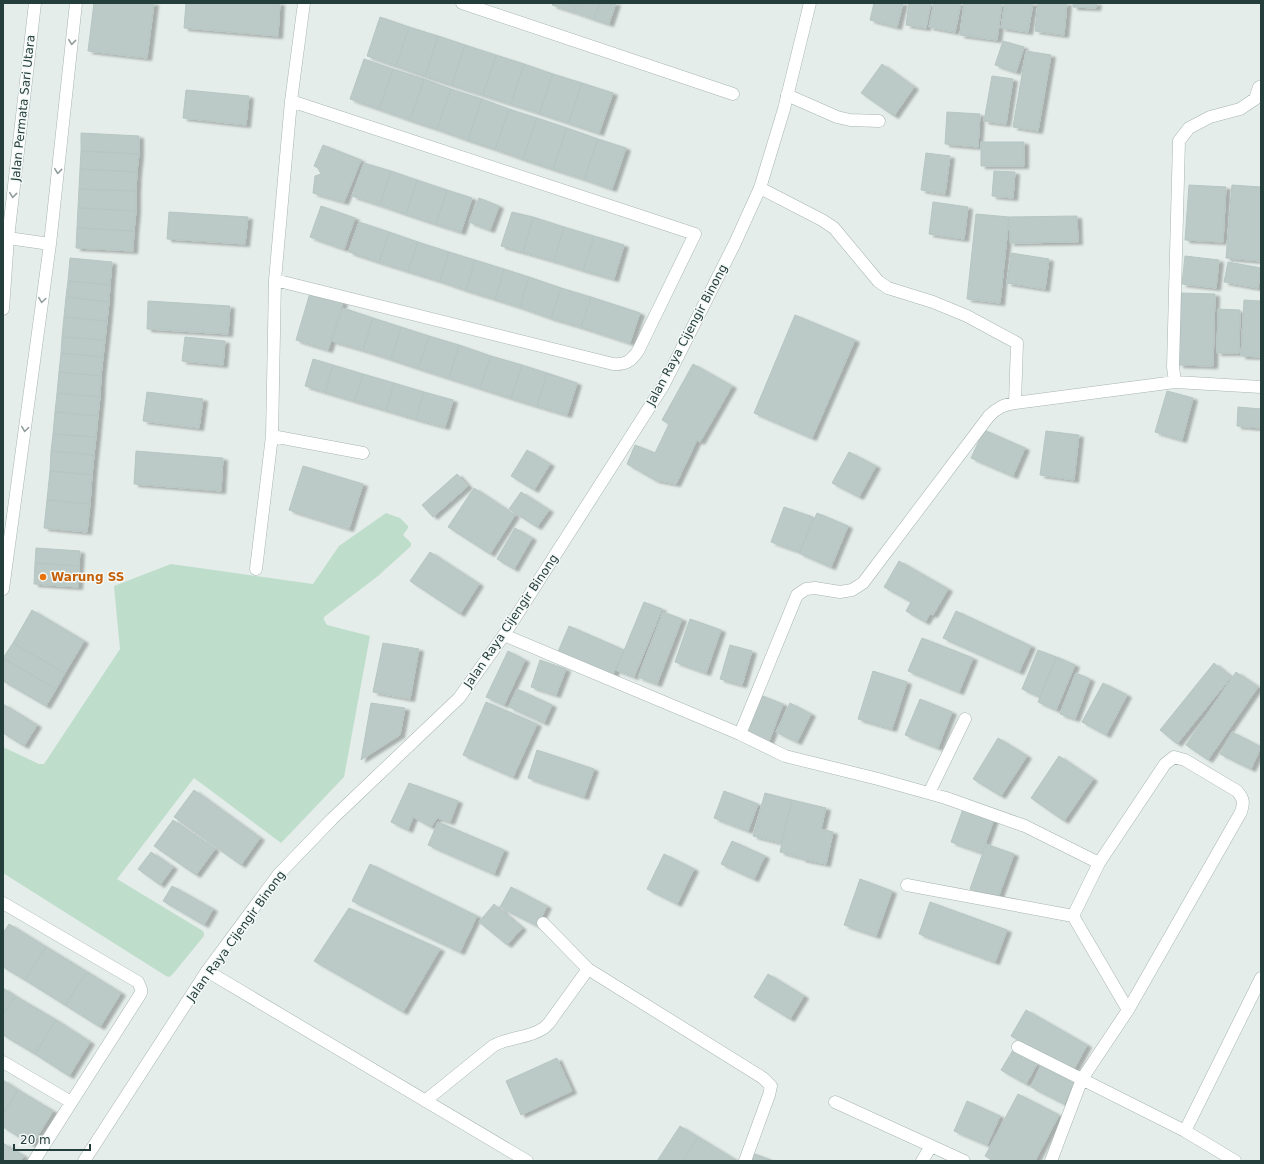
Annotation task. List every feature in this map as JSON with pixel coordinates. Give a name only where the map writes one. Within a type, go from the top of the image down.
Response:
[{"type":"street","name":"Jalan Permata Sari Utara","points":[[3,308],[8,238],[35,3]]},
{"type":"street","points":[[3,589],[50,244],[76,3]]},
{"type":"street","points":[[256,569],[272,436],[275,280],[291,101],[304,3]]},
{"type":"street","points":[[462,3],[733,94]]},
{"type":"street","name":"Jalan Raya Cijengir Binong","points":[[84,1161],[207,971],[278,875],[332,819],[459,698],[504,636],[663,386],[735,243],[760,188],[787,95],[810,3]]},
{"type":"street","points":[[1175,382],[1173,366],[1179,141],[1189,128],[1210,117],[1240,109],[1255,99],[1258,87]]},
{"type":"street","points":[[787,95],[837,117],[850,120],[879,121]]},
{"type":"street","points":[[275,280],[613,364],[622,364],[631,361],[638,351],[694,234],[291,101]]},
{"type":"street","points":[[760,188],[822,220],[834,228],[878,281],[888,288],[933,302],[967,316],[1017,343],[1015,403]]},
{"type":"street","points":[[8,238],[50,244]]},
{"type":"street","points":[[740,734],[797,595],[806,589],[815,588],[840,592],[852,590],[863,583],[989,416],[996,409],[1003,405],[1015,403],[1175,382],[1261,387]]},
{"type":"street","points":[[272,436],[363,453]]},
{"type":"street","points":[[504,636],[740,734],[785,756],[929,793],[1025,826],[1099,863]]},
{"type":"street","points":[[929,793],[965,720]]},
{"type":"street","points":[[1051,1161],[1082,1079],[1128,1010],[1241,812],[1244,800],[1242,796],[1237,791],[1186,760],[1174,758],[1165,764],[1099,863],[1074,916]]},
{"type":"street","points":[[908,885],[1074,916],[1128,1010]]},
{"type":"street","points":[[3,903],[131,978],[140,985],[142,989],[141,994],[34,1161]]},
{"type":"street","points":[[543,922],[588,969],[763,1078],[771,1086],[745,1161]]},
{"type":"street","points":[[425,1101],[493,1046],[503,1041],[542,1029],[549,1023],[588,969]]},
{"type":"street","points":[[207,971],[527,1161]]},
{"type":"street","points":[[1185,1131],[1261,978]]},
{"type":"street","points":[[1018,1047],[1185,1131],[1235,1161]]},
{"type":"street","points":[[3,1062],[71,1102]]},
{"type":"street","points":[[835,1102],[964,1161]]},
{"type":"street","points":[[922,1161],[931,1146]]},
{"type":"green space","points":[[386,513],[400,518],[408,526],[403,535],[411,543],[411,546],[378,576],[324,617],[327,625],[370,636],[344,777],[281,843],[194,778],[117,879],[203,931],[204,936],[172,975],[169,977],[166,976],[3,873],[3,747],[39,764],[44,764],[120,649],[114,586],[171,564],[313,584],[339,546]]},
{"type":"building","points":[[94,3],[154,3],[147,58],[88,51]]},
{"type":"building","points":[[186,3],[280,3],[278,36],[184,28]]},
{"type":"building","points":[[553,3],[577,3],[574,12],[552,5]]},
{"type":"building","points":[[577,3],[600,3],[594,19],[574,12]]},
{"type":"building","points":[[600,3],[616,3],[609,24],[594,19]]},
{"type":"building","points":[[874,3],[903,3],[897,27],[870,20]]},
{"type":"building","points":[[909,3],[931,3],[926,28],[906,25]]},
{"type":"building","points":[[934,3],[961,3],[955,32],[929,27]]},
{"type":"building","points":[[964,3],[1002,3],[997,40],[960,35]]},
{"type":"building","points":[[1005,3],[1033,3],[1028,32],[1001,28]]},
{"type":"building","points":[[1038,3],[1067,3],[1064,35],[1035,31]]},
{"type":"building","points":[[1073,3],[1097,3],[1096,8],[1073,7]]},
{"type":"building","points":[[380,17],[409,27],[396,66],[367,56]]},
{"type":"building","points":[[409,27],[438,36],[425,76],[396,66]]},
{"type":"building","points":[[438,36],[465,45],[452,85],[425,76]]},
{"type":"building","points":[[1003,41],[1024,47],[1016,72],[995,65]]},
{"type":"building","points":[[465,45],[496,55],[483,95],[452,85]]},
{"type":"building","points":[[1026,51],[1051,55],[1038,131],[1013,127]]},
{"type":"building","points":[[496,55],[524,64],[511,104],[483,95]]},
{"type":"building","points":[[364,59],[393,69],[379,109],[350,99]]},
{"type":"building","points":[[524,64],[553,74],[539,113],[511,104]]},
{"type":"building","points":[[882,64],[914,87],[894,116],[861,93]]},
{"type":"building","points":[[393,69],[424,79],[410,120],[379,109]]},
{"type":"building","points":[[553,74],[582,83],[569,123],[539,113]]},
{"type":"building","points":[[992,76],[1013,79],[1006,124],[984,121]]},
{"type":"building","points":[[424,79],[451,89],[437,129],[410,120]]},
{"type":"building","points":[[582,83],[613,93],[599,133],[569,123]]},
{"type":"building","points":[[451,89],[482,99],[468,140],[437,129]]},
{"type":"building","points":[[186,90],[249,96],[246,125],[183,118]]},
{"type":"building","points":[[482,99],[509,109],[495,149],[468,140]]},
{"type":"building","points":[[509,109],[537,118],[523,159],[495,149]]},
{"type":"building","points":[[947,112],[980,114],[978,147],[945,144]]},
{"type":"building","points":[[537,118],[567,128],[553,169],[523,159]]},
{"type":"building","points":[[567,128],[598,139],[584,179],[553,169]]},
{"type":"building","points":[[81,133],[139,136],[139,154],[81,151]]},
{"type":"building","points":[[598,139],[626,148],[612,189],[584,179]]},
{"type":"building","points":[[981,142],[1024,142],[1024,166],[981,166]]},
{"type":"building","points":[[323,145],[361,160],[344,202],[313,193],[315,176],[321,174],[318,168],[314,166]]},
{"type":"building","points":[[81,151],[139,154],[137,172],[80,169]]},
{"type":"building","points":[[926,153],[950,156],[945,194],[921,190]]},
{"type":"building","points":[[364,163],[391,171],[380,205],[352,196]]},
{"type":"building","points":[[80,169],[137,172],[136,191],[79,189]]},
{"type":"building","points":[[391,171],[417,180],[406,214],[380,205]]},
{"type":"building","points":[[994,171],[1015,172],[1013,198],[992,196]]},
{"type":"building","points":[[417,180],[447,190],[436,224],[406,214]]},
{"type":"building","points":[[1189,185],[1226,187],[1223,242],[1185,240]]},
{"type":"building","points":[[1232,185],[1261,187],[1261,261],[1226,258]]},
{"type":"building","points":[[79,189],[136,191],[136,211],[78,208]]},
{"type":"building","points":[[447,190],[472,198],[461,232],[436,224]]},
{"type":"building","points":[[479,198],[499,206],[490,230],[469,222]]},
{"type":"building","points":[[933,202],[968,207],[964,239],[929,234]]},
{"type":"building","points":[[321,206],[355,218],[344,249],[310,237]]},
{"type":"building","points":[[78,208],[136,211],[134,231],[77,228]]},
{"type":"building","points":[[169,212],[248,217],[245,244],[167,239]]},
{"type":"building","points":[[512,212],[533,217],[523,252],[501,246]]},
{"type":"building","points":[[976,214],[1009,217],[1000,303],[967,299]]},
{"type":"building","points":[[1077,216],[1078,242],[1010,243],[1009,217]]},
{"type":"building","points":[[533,217],[564,227],[554,261],[523,252]]},
{"type":"building","points":[[359,222],[389,232],[379,262],[349,252]]},
{"type":"building","points":[[564,227],[594,236],[583,270],[554,261]]},
{"type":"building","points":[[77,228],[134,231],[133,251],[76,248]]},
{"type":"building","points":[[389,232],[418,242],[408,271],[379,262]]},
{"type":"building","points":[[594,236],[624,245],[614,279],[583,270]]},
{"type":"building","points":[[418,242],[449,252],[440,281],[408,271]]},
{"type":"building","points":[[449,252],[475,260],[466,290],[440,281]]},
{"type":"building","points":[[1011,253],[1049,259],[1045,289],[1007,283]]},
{"type":"building","points":[[1185,256],[1219,260],[1216,288],[1182,284]]},
{"type":"building","points":[[70,258],[112,262],[110,285],[68,281]]},
{"type":"building","points":[[475,260],[504,269],[495,299],[466,290]]},
{"type":"building","points":[[1228,262],[1261,268],[1258,288],[1224,282]]},
{"type":"building","points":[[504,269],[529,277],[520,307],[495,299]]},
{"type":"building","points":[[529,277],[561,288],[551,318],[520,307]]},
{"type":"building","points":[[68,281],[110,285],[109,302],[66,297]]},
{"type":"building","points":[[561,288],[591,297],[581,327],[551,318]]},
{"type":"building","points":[[310,293],[343,302],[328,350],[296,340]]},
{"type":"building","points":[[1181,293],[1215,294],[1213,366],[1179,365]]},
{"type":"building","points":[[66,297],[109,302],[107,321],[64,317]]},
{"type":"building","points":[[591,297],[640,313],[630,343],[581,327]]},
{"type":"building","points":[[1244,300],[1261,301],[1261,357],[1241,356]]},
{"type":"building","points":[[148,301],[230,306],[228,334],[147,329]]},
{"type":"building","points":[[343,308],[373,318],[363,350],[332,341]]},
{"type":"building","points":[[1218,309],[1240,310],[1239,353],[1217,353]]},
{"type":"building","points":[[795,315],[855,340],[812,438],[754,413]]},
{"type":"building","points":[[64,317],[107,321],[105,340],[62,337]]},
{"type":"building","points":[[373,318],[401,327],[391,359],[363,350]]},
{"type":"building","points":[[401,327],[429,336],[418,368],[391,359]]},
{"type":"building","points":[[429,336],[459,345],[449,378],[418,368]]},
{"type":"building","points":[[62,337],[105,340],[103,357],[61,353]]},
{"type":"building","points":[[185,337],[225,341],[223,365],[182,361]]},
{"type":"building","points":[[459,345],[491,356],[480,388],[449,378]]},
{"type":"building","points":[[61,353],[103,357],[101,376],[59,372]]},
{"type":"building","points":[[491,356],[522,365],[511,398],[480,388]]},
{"type":"building","points":[[313,359],[333,365],[325,392],[305,386]]},
{"type":"building","points":[[693,364],[732,386],[700,442],[697,440],[676,484],[655,480],[627,464],[635,445],[655,453],[669,424],[662,420]]},
{"type":"building","points":[[333,365],[363,374],[355,401],[325,392]]},
{"type":"building","points":[[522,365],[547,373],[537,406],[511,398]]},
{"type":"building","points":[[59,372],[101,376],[100,397],[57,393]]},
{"type":"building","points":[[547,373],[577,383],[567,415],[537,406]]},
{"type":"building","points":[[363,374],[394,383],[386,410],[355,401]]},
{"type":"building","points":[[394,383],[424,392],[416,419],[386,410]]},
{"type":"building","points":[[1167,391],[1193,398],[1182,440],[1155,432]]},
{"type":"building","points":[[147,392],[203,399],[199,428],[143,421]]},
{"type":"building","points":[[424,392],[453,400],[445,427],[416,419]]},
{"type":"building","points":[[57,393],[100,397],[98,416],[55,412]]},
{"type":"building","points":[[1238,407],[1261,409],[1261,428],[1237,426]]},
{"type":"building","points":[[55,412],[98,416],[96,437],[53,434]]},
{"type":"building","points":[[984,430],[1025,448],[1013,476],[971,458]]},
{"type":"building","points":[[1046,431],[1079,435],[1074,480],[1040,475]]},
{"type":"building","points":[[53,434],[96,437],[94,455],[51,451]]},
{"type":"building","points":[[527,450],[550,464],[534,490],[511,476]]},
{"type":"building","points":[[51,451],[94,455],[92,475],[50,471]]},
{"type":"building","points":[[136,451],[223,458],[221,491],[134,484]]},
{"type":"building","points":[[849,452],[876,466],[859,497],[832,483]]},
{"type":"building","points":[[303,466],[363,484],[349,529],[289,510]]},
{"type":"building","points":[[50,471],[92,475],[90,504],[47,500]]},
{"type":"building","points":[[457,474],[468,486],[433,517],[422,505]]},
{"type":"building","points":[[474,488],[515,515],[490,554],[448,527]]},
{"type":"building","points":[[521,492],[549,510],[537,527],[509,509]]},
{"type":"building","points":[[47,500],[90,504],[87,532],[44,528]]},
{"type":"building","points":[[784,507],[813,517],[800,552],[771,542]]},
{"type":"building","points":[[817,513],[848,526],[831,567],[799,553]]},
{"type":"building","points":[[515,528],[532,538],[514,569],[497,559]]},
{"type":"building","points":[[36,548],[80,551],[79,566],[35,563]]},
{"type":"building","points":[[430,552],[479,584],[460,614],[410,581]]},
{"type":"building","points":[[899,561],[948,589],[933,615],[930,614],[925,622],[906,611],[911,602],[884,587]]},
{"type":"building","points":[[35,563],[79,566],[78,587],[34,584]]},
{"type":"building","points":[[644,602],[662,609],[634,677],[616,670]]},
{"type":"building","points":[[32,610],[84,641],[65,673],[13,643]]},
{"type":"building","points":[[956,611],[1031,646],[1019,672],[943,638]]},
{"type":"building","points":[[663,612],[682,619],[657,684],[638,677]]},
{"type":"building","points":[[690,619],[721,630],[706,673],[675,662]]},
{"type":"building","points":[[569,626],[624,650],[612,677],[557,654]]},
{"type":"building","points":[[922,638],[973,658],[959,692],[908,671]]},
{"type":"building","points":[[13,643],[65,673],[56,689],[3,658]]},
{"type":"building","points":[[383,643],[419,649],[410,699],[373,692]]},
{"type":"building","points":[[730,645],[752,651],[742,685],[720,679]]},
{"type":"building","points":[[1038,650],[1056,657],[1040,697],[1022,689]]},
{"type":"building","points":[[508,651],[525,660],[504,705],[486,697]]},
{"type":"building","points":[[1057,657],[1075,665],[1056,710],[1038,702]]},
{"type":"building","points":[[3,658],[56,689],[46,706],[3,681]]},
{"type":"building","points":[[540,660],[566,669],[556,695],[531,687]]},
{"type":"building","points":[[1214,663],[1231,677],[1177,744],[1160,730]]},
{"type":"building","points":[[873,671],[907,682],[892,729],[858,719]]},
{"type":"building","points":[[1236,672],[1258,687],[1208,760],[1186,745]]},
{"type":"building","points":[[1076,673],[1090,679],[1075,719],[1060,714]]},
{"type":"building","points":[[1103,683],[1127,695],[1106,735],[1082,722]]},
{"type":"building","points":[[517,689],[552,705],[544,723],[509,707]]},
{"type":"building","points":[[760,695],[783,704],[768,744],[745,735]]},
{"type":"building","points":[[920,699],[952,712],[938,748],[905,735]]},
{"type":"building","points":[[486,702],[537,724],[513,777],[463,755]]},
{"type":"building","points":[[371,703],[405,708],[400,735],[361,760]]},
{"type":"building","points":[[790,703],[811,714],[797,742],[776,732]]},
{"type":"building","points":[[3,704],[37,725],[24,746],[3,733]]},
{"type":"building","points":[[1232,732],[1261,747],[1251,769],[1220,754]]},
{"type":"building","points":[[998,738],[1027,756],[1001,796],[973,779]]},
{"type":"building","points":[[537,750],[594,769],[584,797],[528,778]]},
{"type":"building","points":[[1059,756],[1093,779],[1064,821],[1031,798]]},
{"type":"building","points":[[409,783],[458,801],[450,822],[437,818],[431,827],[413,817],[408,830],[391,822]]},
{"type":"building","points":[[194,790],[260,838],[241,865],[174,817]]},
{"type":"building","points":[[724,791],[758,804],[748,831],[714,818]]},
{"type":"building","points":[[765,793],[792,800],[781,843],[753,836]]},
{"type":"building","points":[[792,800],[826,808],[821,829],[833,832],[826,864],[801,859],[802,858],[780,852]]},
{"type":"building","points":[[963,809],[994,819],[982,853],[951,842]]},
{"type":"building","points":[[173,820],[215,849],[196,875],[154,846]]},
{"type":"building","points":[[438,822],[504,850],[494,874],[428,845]]},
{"type":"building","points":[[732,841],[765,856],[754,879],[721,864]]},
{"type":"building","points":[[986,844],[1014,854],[998,898],[970,889]]},
{"type":"building","points":[[151,852],[173,867],[160,885],[138,869]]},
{"type":"building","points":[[664,854],[694,869],[677,904],[647,889]]},
{"type":"building","points":[[370,864],[477,916],[460,952],[352,901]]},
{"type":"building","points":[[860,879],[892,891],[876,936],[844,925]]},
{"type":"building","points":[[172,886],[213,909],[204,925],[163,901]]},
{"type":"building","points":[[511,887],[547,906],[537,926],[500,907]]},
{"type":"building","points":[[930,902],[1007,930],[995,962],[919,934]]},
{"type":"building","points":[[494,904],[522,928],[507,945],[479,922]]},
{"type":"building","points":[[349,908],[440,949],[403,1012],[314,961]]},
{"type":"building","points":[[9,924],[46,947],[25,980],[3,967],[3,933]]},
{"type":"building","points":[[46,947],[87,972],[65,1005],[25,980]]},
{"type":"building","points":[[87,972],[121,993],[100,1027],[65,1005]]},
{"type":"building","points":[[768,974],[804,996],[790,1019],[754,997]]},
{"type":"building","points":[[3,988],[15,996],[3,1015]]},
{"type":"building","points":[[15,996],[56,1020],[35,1054],[3,1035],[3,1015]]},
{"type":"building","points":[[1026,1010],[1087,1045],[1073,1071],[1011,1036]]},
{"type":"building","points":[[56,1020],[90,1042],[69,1076],[35,1054]]},
{"type":"building","points":[[1013,1050],[1037,1064],[1026,1084],[1001,1070]]},
{"type":"building","points":[[557,1058],[572,1091],[521,1115],[506,1081]]},
{"type":"building","points":[[1041,1066],[1074,1083],[1064,1104],[1031,1087]]},
{"type":"building","points":[[3,1080],[18,1090],[3,1114]]},
{"type":"building","points":[[18,1090],[53,1111],[32,1145],[3,1127],[3,1114]]},
{"type":"building","points":[[1018,1094],[1059,1115],[1035,1161],[994,1161],[985,1156]]},
{"type":"building","points":[[967,1101],[1000,1116],[987,1145],[954,1131]]},
{"type":"building","points":[[680,1126],[698,1137],[682,1161],[657,1161]]},
{"type":"building","points":[[698,1137],[734,1159],[733,1161],[684,1161]]},
{"type":"building","points":[[3,1143],[24,1156],[20,1161],[3,1161]]},
{"type":"building","points":[[752,1153],[774,1161],[749,1161]]},
{"type":"place","name":"Warung SS","points":[[43,577]]}]
